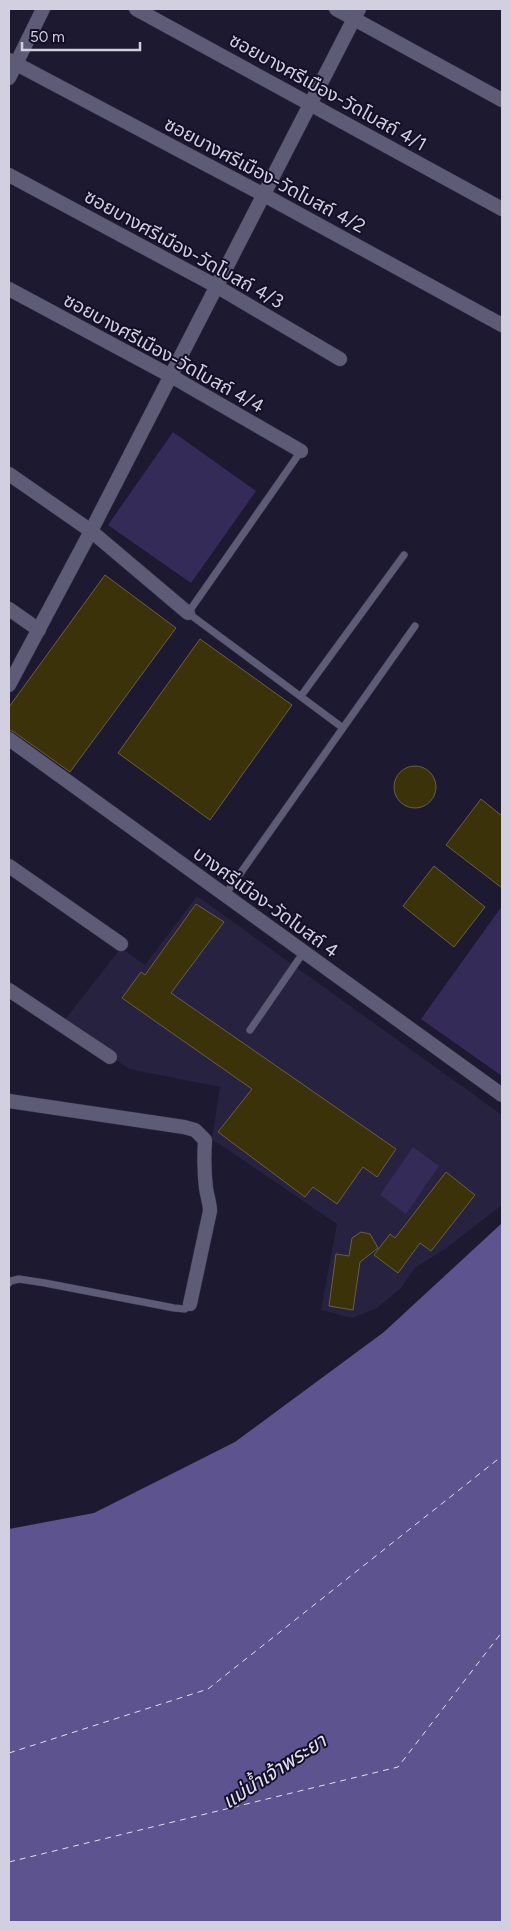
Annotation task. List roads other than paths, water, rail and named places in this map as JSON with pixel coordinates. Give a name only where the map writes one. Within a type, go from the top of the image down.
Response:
[{"type":"street","points":[[9,78],[12,62],[43,9]]},
{"type":"street","name":"ซอยบางศรีเมือง-วัดโบสถ์ 4/1","points":[[136,9],[310,102],[502,209]]},
{"type":"street","points":[[336,9],[356,14],[502,100]]},
{"type":"street","points":[[9,686],[91,531],[356,14]]},
{"type":"street","name":"ซอยบางศรีเมือง-วัดโบสถ์ 4/2","points":[[12,62],[264,194],[502,325]]},
{"type":"street","name":"ซอยบางศรีเมือง-วัดโบสถ์ 4/3","points":[[9,175],[216,286],[340,359]]},
{"type":"street","name":"ซอยบางศรีเมือง-วัดโบสถ์ 4/4","points":[[9,289],[171,376],[301,451]]},
{"type":"street","points":[[9,474],[91,531],[188,613]]},
{"type":"street","points":[[9,609],[39,630]]},
{"type":"street","name":"บางศรีเมือง-วัดโบสถ์ 4","points":[[9,739],[502,1095]]},
{"type":"street","points":[[9,866],[121,944]]},
{"type":"street","points":[[9,990],[110,1057]]},
{"type":"street","points":[[9,1101],[184,1127],[195,1130],[204,1140],[204,1171],[206,1192],[210,1200],[210,1211],[190,1304]]},
{"type":"lane","points":[[301,451],[188,613],[343,728]]},
{"type":"lane","points":[[301,696],[404,555]]},
{"type":"lane","points":[[225,895],[415,626]]},
{"type":"lane","points":[[250,1030],[303,953]]},
{"type":"lane","points":[[9,1283],[19,1279],[174,1308],[185,1309],[190,1304]]},
{"type":"water","name":"แม่น้ำเจ้าพระยา","points":[[502,1223],[502,1922],[9,1922],[9,1529],[94,1513],[235,1442],[384,1332]]}]
